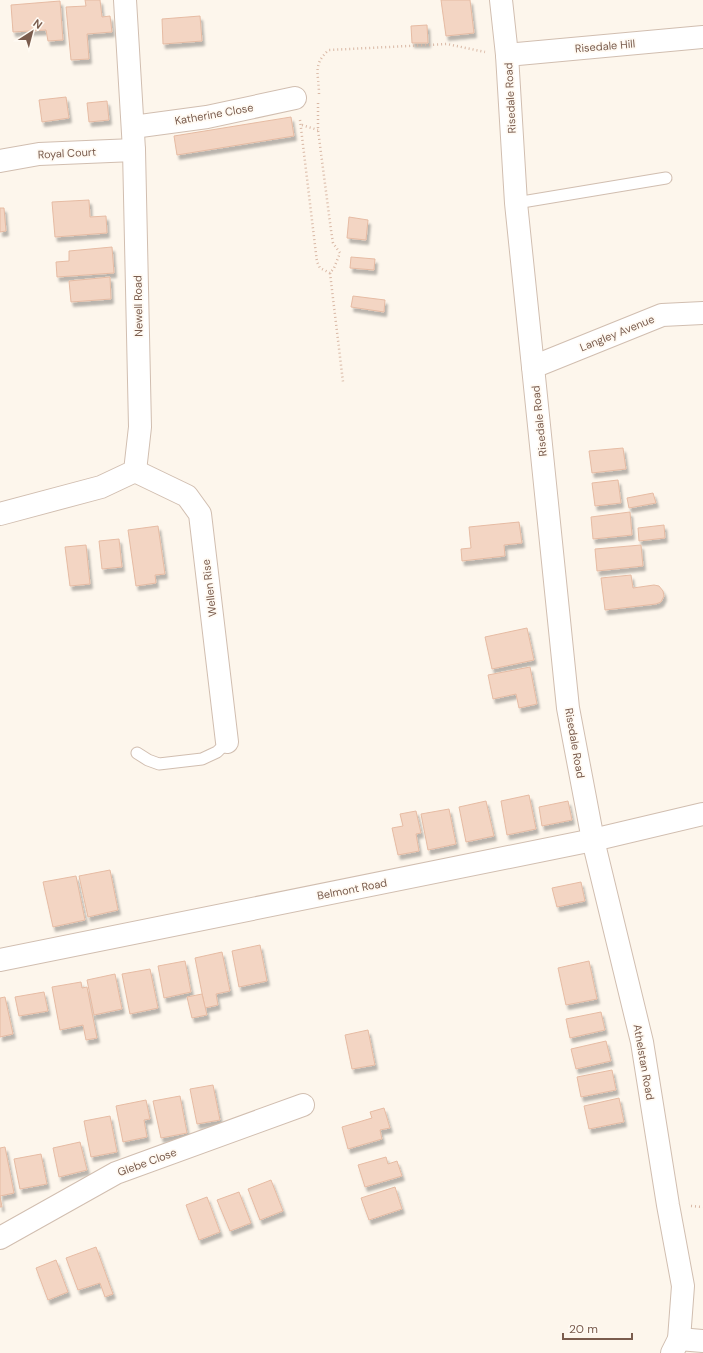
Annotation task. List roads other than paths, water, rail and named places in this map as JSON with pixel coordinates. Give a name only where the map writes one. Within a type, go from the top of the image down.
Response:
[{"type":"street","name":"Newell Road","points":[[125,0],[134,150],[140,427],[135,471]]},
{"type":"street","name":"Risedale Road","points":[[501,0],[507,55],[516,203],[568,708],[593,840]]},
{"type":"street","name":"Risedale Hill","points":[[507,55],[703,37]]},
{"type":"street","name":"Katherine Close","points":[[133,127],[208,117],[295,98]]},
{"type":"street","name":"Royal Court","points":[[0,161],[39,154],[134,150]]},
{"type":"street","name":"Langley Avenue","points":[[533,367],[662,315],[703,314]]},
{"type":"street","points":[[0,514],[101,487],[135,471]]},
{"type":"street","name":"Wellen Rise","points":[[135,471],[187,496],[200,514],[227,742]]},
{"type":"street","name":"Belmont Road","points":[[0,960],[593,840],[703,814]]},
{"type":"street","name":"Athelstan Road","points":[[593,840],[642,1042],[683,1286],[675,1346]]},
{"type":"street","name":"Glebe Close","points":[[0,1238],[116,1173],[303,1105]]},
{"type":"street","points":[[675,1346],[703,1341]]},
{"type":"lane","points":[[516,203],[666,178]]},
{"type":"lane","points":[[137,753],[148,760],[159,764],[202,759],[217,752],[227,742]]}]
